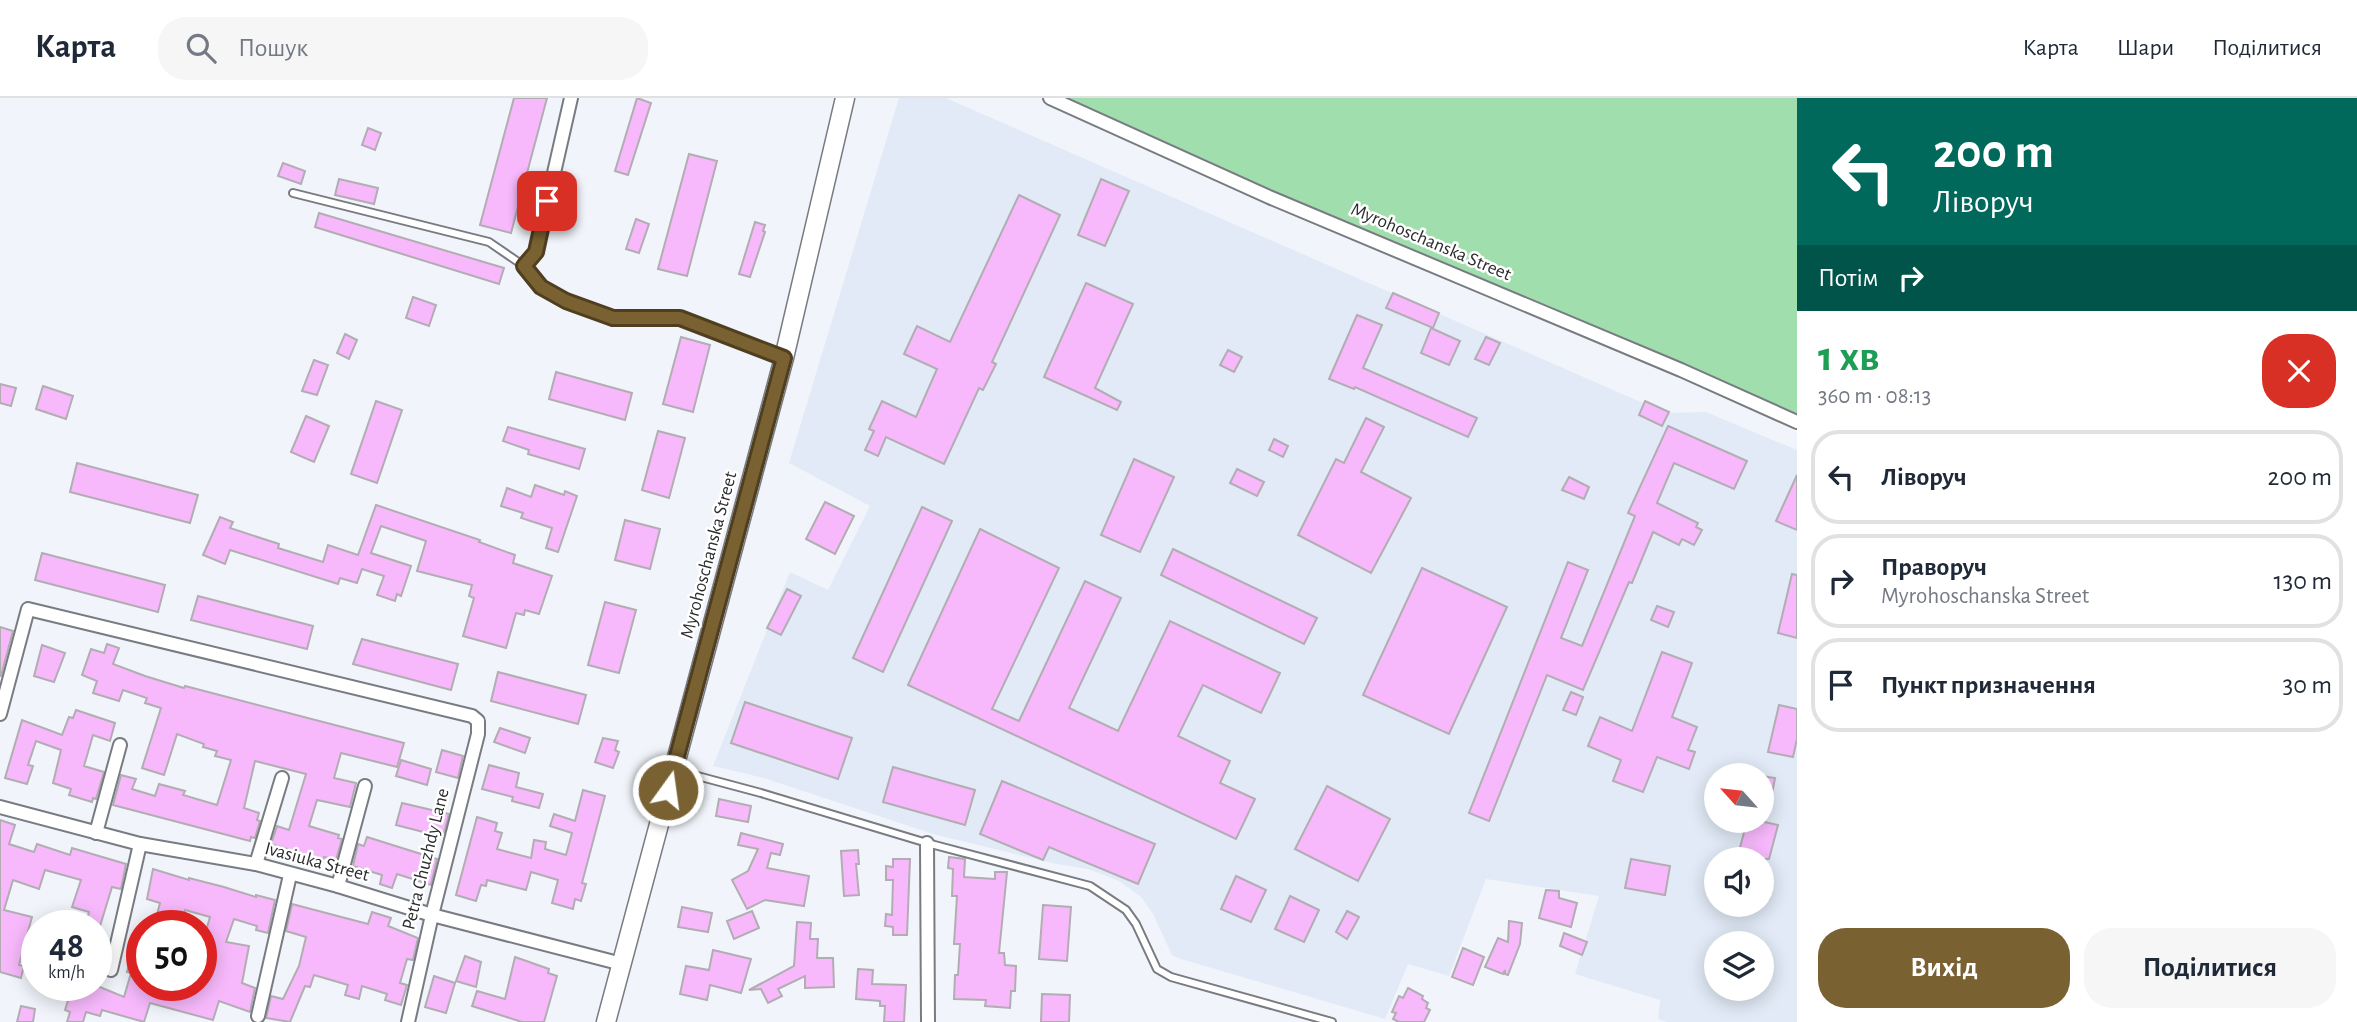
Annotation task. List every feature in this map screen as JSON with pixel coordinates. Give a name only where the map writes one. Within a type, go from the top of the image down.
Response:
[{"type":"main road","name":"Myrohoschanska Street","points":[[606,1022],[784,358],[845,98]]},
{"type":"street","points":[[524,266],[536,252],[571,98]]},
{"type":"street","name":"Myrohoschanska Street","points":[[1050,98],[1269,197],[1681,370],[1797,422]]},
{"type":"street","name":"Petra Chuzhdy Lane","points":[[0,715],[27,611],[30,610],[464,714],[478,721],[479,728],[408,1022]]},
{"type":"street","points":[[96,833],[120,746]]},
{"type":"street","points":[[256,864],[282,778]]},
{"type":"street","points":[[338,886],[365,786]]},
{"type":"street","name":"Ivasiuka Street","points":[[0,807],[140,845],[256,864],[432,915],[622,964]]},
{"type":"street","points":[[927,843],[928,1022]]},
{"type":"street","points":[[112,966],[140,845]]},
{"type":"street","points":[[258,1016],[290,875]]},
{"type":"lane","points":[[292,193],[489,242],[524,266],[541,287],[566,301],[613,318],[680,318],[784,358]]},
{"type":"lane","points":[[673,770],[761,793],[927,843],[1090,886],[1126,910],[1136,924],[1157,969],[1164,973],[1332,1022]]},
{"type":"shaded area","points":[[899,98],[946,98],[1666,413],[1706,412],[1797,450],[1797,1022],[1667,1022],[1658,1019],[1660,1000],[1575,974],[1599,896],[1486,879],[1449,976],[1408,964],[1385,1019],[1172,955],[1153,914],[1141,897],[1119,881],[1088,869],[1056,864],[933,834],[764,778],[713,766],[790,572],[828,590],[870,506],[789,463]]},
{"type":"green space","points":[[1050,98],[1797,98],[1797,422]]},
{"type":"building","points":[[514,98],[547,98],[511,233],[480,225]]},
{"type":"building","points":[[637,98],[651,103],[628,175],[615,171]]},
{"type":"building","points":[[368,128],[381,133],[375,150],[362,145]]},
{"type":"building","points":[[689,154],[717,161],[687,276],[658,269]]},
{"type":"building","points":[[283,163],[305,171],[301,184],[278,176]]},
{"type":"building","points":[[339,179],[378,188],[374,204],[335,195]]},
{"type":"building","points":[[1101,179],[1129,191],[1105,246],[1078,235]]},
{"type":"building","points":[[1019,195],[1060,215],[992,362],[996,364],[983,390],[979,388],[944,464],[886,437],[878,456],[865,450],[874,431],[869,429],[882,401],[916,417],[937,369],[904,354],[917,326],[950,342]]},
{"type":"building","points":[[319,213],[504,268],[499,284],[315,227]]},
{"type":"building","points":[[636,219],[649,224],[639,253],[626,249]]},
{"type":"building","points":[[755,222],[765,225],[765,232],[750,277],[739,274]]},
{"type":"building","points":[[1086,283],[1133,304],[1095,388],[1121,402],[1117,410],[1044,377]]},
{"type":"building","points":[[1393,293],[1439,313],[1433,328],[1386,308]]},
{"type":"building","points":[[413,297],[436,305],[429,326],[406,318]]},
{"type":"building","points":[[1357,315],[1382,325],[1363,368],[1477,418],[1468,437],[1355,387],[1354,389],[1329,379]]},
{"type":"building","points":[[1431,328],[1460,341],[1449,365],[1421,353]]},
{"type":"building","points":[[345,334],[357,340],[349,359],[337,353]]},
{"type":"building","points":[[681,337],[710,345],[693,412],[663,404]]},
{"type":"building","points":[[1486,337],[1500,343],[1489,365],[1475,359]]},
{"type":"building","points":[[1228,350],[1242,357],[1234,372],[1220,365]]},
{"type":"building","points":[[314,360],[328,365],[317,395],[302,391]]},
{"type":"building","points":[[556,372],[632,393],[625,420],[549,399]]},
{"type":"building","points":[[0,384],[16,388],[11,406],[0,403]]},
{"type":"building","points":[[43,386],[73,396],[66,419],[36,409]]},
{"type":"building","points":[[376,401],[402,410],[377,483],[351,474]]},
{"type":"building","points":[[1645,401],[1669,412],[1662,426],[1639,415]]},
{"type":"building","points":[[306,416],[329,426],[314,462],[291,452]]},
{"type":"building","points":[[1366,418],[1384,427],[1361,472],[1411,498],[1371,573],[1298,535],[1336,459],[1344,463]]},
{"type":"building","points":[[1668,426],[1747,461],[1734,489],[1674,463],[1657,503],[1698,523],[1696,527],[1702,530],[1694,545],[1682,539],[1679,545],[1653,532],[1583,690],[1547,675],[1489,821],[1469,813],[1568,562],[1588,570],[1561,638],[1582,646],[1635,516],[1628,513]]},
{"type":"building","points":[[508,427],[585,449],[579,469],[528,454],[529,450],[503,441]]},
{"type":"building","points":[[658,431],[685,438],[669,498],[642,490]]},
{"type":"building","points":[[1274,439],[1288,446],[1283,457],[1269,450]]},
{"type":"building","points":[[1134,459],[1174,477],[1140,552],[1101,535]]},
{"type":"building","points":[[77,463],[198,495],[190,523],[70,492]]},
{"type":"building","points":[[1237,469],[1264,482],[1257,496],[1230,483]]},
{"type":"building","points":[[1797,475],[1797,530],[1776,521]]},
{"type":"building","points":[[1569,477],[1589,487],[1584,499],[1562,490]]},
{"type":"building","points":[[535,485],[564,495],[565,491],[577,496],[558,552],[546,548],[552,528],[521,518],[523,513],[501,506],[507,488],[531,497]]},
{"type":"building","points":[[825,502],[854,516],[835,554],[806,539]]},
{"type":"building","points":[[376,505],[480,540],[479,542],[515,555],[513,563],[552,576],[539,614],[525,610],[524,615],[516,613],[506,648],[463,636],[474,598],[469,596],[472,585],[417,571],[426,541],[381,526],[371,553],[411,566],[401,596],[397,594],[395,601],[377,595],[384,576],[362,569],[357,583],[340,578],[338,584],[230,550],[225,564],[203,555],[220,517],[233,522],[230,528],[279,544],[278,548],[323,562],[328,545],[358,555]]},
{"type":"building","points":[[922,507],[952,521],[883,672],[853,658]]},
{"type":"building","points":[[625,520],[660,529],[650,569],[615,560]]},
{"type":"building","points":[[980,529],[1059,568],[992,709],[1019,721],[1085,581],[1121,598],[1069,708],[1118,731],[1170,621],[1280,673],[1261,713],[1203,685],[1178,736],[1230,761],[1220,783],[1255,799],[1236,839],[908,685]]},
{"type":"building","points":[[1173,549],[1317,618],[1304,644],[1161,575]]},
{"type":"building","points":[[42,553],[165,585],[158,612],[35,580]]},
{"type":"building","points":[[1422,568],[1507,607],[1449,734],[1363,695]]},
{"type":"building","points":[[1792,574],[1797,575],[1797,638],[1778,633]]},
{"type":"building","points":[[787,589],[801,596],[781,635],[767,628]]},
{"type":"building","points":[[198,596],[313,626],[307,649],[191,620]]},
{"type":"building","points":[[605,602],[636,610],[619,673],[588,665]]},
{"type":"building","points":[[1657,606],[1674,612],[1668,627],[1651,620]]},
{"type":"building","points":[[0,627],[13,631],[1,676],[0,676]]},
{"type":"building","points":[[362,639],[458,664],[451,690],[353,664]]},
{"type":"building","points":[[107,644],[119,648],[113,664],[145,676],[404,743],[397,767],[341,753],[334,778],[356,783],[350,807],[317,800],[309,826],[339,835],[338,838],[342,839],[336,860],[324,857],[323,860],[271,844],[277,826],[289,830],[306,774],[255,761],[244,808],[259,813],[257,820],[260,821],[255,838],[251,837],[250,841],[113,805],[121,775],[136,779],[132,789],[155,796],[159,784],[185,791],[183,795],[217,805],[231,760],[215,756],[217,751],[177,734],[164,775],[142,768],[161,708],[145,703],[147,698],[123,690],[119,701],[93,693],[97,681],[82,675],[91,649],[104,653]]},
{"type":"building","points":[[42,645],[65,653],[54,682],[34,676]]},
{"type":"building","points":[[1662,652],[1692,663],[1672,717],[1697,727],[1688,750],[1695,752],[1689,769],[1657,757],[1643,792],[1613,781],[1621,760],[1588,746],[1600,717],[1632,731]]},
{"type":"building","points":[[498,672],[586,695],[578,724],[491,701]]},
{"type":"building","points":[[1571,692],[1583,697],[1576,715],[1563,710]]},
{"type":"building","points":[[745,702],[852,738],[838,779],[731,743]]},
{"type":"building","points":[[1779,705],[1797,709],[1797,739],[1793,757],[1768,752]]},
{"type":"building","points":[[76,710],[115,723],[110,741],[93,735],[84,766],[104,772],[96,799],[93,798],[92,802],[69,795],[71,789],[53,783],[61,750],[36,741],[28,765],[33,766],[27,784],[5,778],[22,720],[62,735],[69,717],[73,718]]},
{"type":"building","points":[[500,728],[530,738],[525,753],[494,742]]},
{"type":"building","points":[[603,738],[618,741],[615,750],[619,752],[613,768],[595,762]]},
{"type":"building","points":[[442,750],[463,756],[458,778],[436,772]]},
{"type":"building","points":[[401,760],[431,769],[427,785],[396,776]]},
{"type":"building","points":[[489,765],[519,773],[516,787],[543,794],[539,808],[512,801],[513,797],[482,789]]},
{"type":"building","points":[[893,767],[975,790],[965,825],[883,802]]},
{"type":"building","points":[[1002,781],[1155,844],[1138,884],[1049,847],[1043,860],[980,834]]},
{"type":"building","points":[[1327,786],[1390,819],[1358,881],[1295,849]]},
{"type":"building","points":[[583,790],[605,796],[582,883],[586,884],[581,901],[575,899],[573,909],[552,903],[558,880],[531,872],[526,890],[487,880],[486,886],[481,885],[476,901],[456,895],[477,817],[497,823],[495,831],[502,833],[497,849],[531,858],[534,840],[546,842],[545,849],[566,855],[572,833],[550,826],[554,814],[575,821]]},
{"type":"building","points":[[719,799],[751,806],[748,822],[716,816]]},
{"type":"building","points":[[402,803],[449,814],[443,837],[396,825]]},
{"type":"building","points":[[0,820],[15,825],[9,844],[34,852],[37,844],[70,855],[72,848],[126,864],[121,889],[112,887],[105,910],[72,907],[81,880],[45,870],[39,889],[13,880],[4,910],[21,914],[21,978],[0,972]]},
{"type":"building","points":[[1774,824],[1778,825],[1772,847],[1740,847],[1744,833],[1774,833]]},
{"type":"building","points":[[741,833],[783,844],[780,855],[771,853],[767,868],[809,876],[804,906],[765,900],[747,909],[732,880],[748,871],[758,849],[738,845]]},
{"type":"building","points":[[367,837],[437,859],[431,885],[397,874],[392,888],[380,884],[382,875],[353,866],[358,844],[364,846]]},
{"type":"building","points":[[858,850],[859,864],[856,864],[859,895],[844,896],[841,851]]},
{"type":"building","points":[[949,857],[965,859],[964,877],[995,879],[995,872],[1007,872],[999,953],[1004,953],[1005,965],[1016,966],[1015,991],[1011,991],[1010,1008],[985,1006],[986,1000],[954,999],[960,944],[954,944],[957,896],[952,896],[953,869],[948,868]]},
{"type":"building","points":[[893,859],[910,859],[907,935],[893,935],[893,927],[885,926],[886,914],[892,915],[893,880],[886,880],[886,866],[893,867]]},
{"type":"building","points":[[1631,859],[1670,866],[1665,895],[1625,888]]},
{"type":"building","points":[[153,869],[275,900],[268,933],[256,930],[257,926],[234,919],[226,942],[249,946],[242,983],[255,988],[250,1012],[219,1001],[213,1020],[150,1003],[144,1022],[102,1010],[100,1016],[86,1012],[83,1022],[67,1022],[70,1012],[65,1010],[68,1001],[112,1001],[112,992],[124,997],[126,990],[126,1001],[217,1001],[217,910],[158,910],[160,903],[147,899]]},
{"type":"building","points":[[1236,876],[1266,890],[1251,922],[1221,909]]},
{"type":"building","points":[[1546,890],[1559,891],[1559,898],[1577,903],[1571,927],[1539,918]]},
{"type":"building","points":[[1290,896],[1319,910],[1304,942],[1275,929]]},
{"type":"building","points":[[292,904],[368,924],[372,912],[391,918],[388,926],[418,938],[413,960],[407,959],[400,983],[407,985],[401,1005],[385,1000],[387,994],[362,986],[359,999],[345,995],[348,985],[314,975],[310,987],[305,986],[290,1022],[266,1018],[271,996],[283,999],[299,966],[306,937],[286,931]]},
{"type":"building","points":[[1043,905],[1071,907],[1067,961],[1039,959]]},
{"type":"building","points":[[682,907],[712,913],[708,932],[678,927]]},
{"type":"building","points":[[752,911],[759,928],[734,939],[727,921]]},
{"type":"building","points":[[1347,911],[1359,917],[1347,939],[1336,932]]},
{"type":"building","points":[[1509,921],[1522,923],[1520,944],[1508,975],[1505,970],[1503,974],[1485,967],[1498,938],[1508,942]]},
{"type":"building","points":[[797,922],[811,923],[810,939],[818,939],[817,958],[833,958],[834,987],[805,988],[805,976],[778,989],[782,996],[768,1003],[761,989],[749,990],[794,966]]},
{"type":"building","points":[[1564,933],[1587,942],[1582,955],[1560,946]]},
{"type":"building","points":[[1463,948],[1484,957],[1473,985],[1452,977]]},
{"type":"building","points":[[713,950],[751,959],[741,993],[710,985],[707,1000],[680,994],[686,966],[709,970]]},
{"type":"building","points":[[465,956],[481,962],[476,987],[456,981]]},
{"type":"building","points":[[515,957],[549,969],[548,973],[557,976],[544,1022],[522,1022],[472,1006],[477,991],[505,999]]},
{"type":"building","points":[[858,969],[873,970],[872,984],[906,985],[904,1022],[884,1022],[885,1006],[880,1006],[880,1001],[856,999]]},
{"type":"building","points":[[434,976],[455,983],[446,1013],[425,1007]]},
{"type":"building","points":[[1408,988],[1423,996],[1422,999],[1428,1003],[1426,1008],[1430,1010],[1424,1022],[1399,1022],[1393,1019],[1396,1013],[1392,1012],[1399,996],[1403,998]]},
{"type":"building","points":[[1042,994],[1070,995],[1069,1022],[1041,1022]]},
{"type":"building","points":[[21,1006],[35,1009],[33,1022],[17,1022]]},
{"type":"route","points":[[547,201],[536,252],[524,266],[541,287],[566,301],[613,318],[680,318],[784,358],[668,790]]}]
